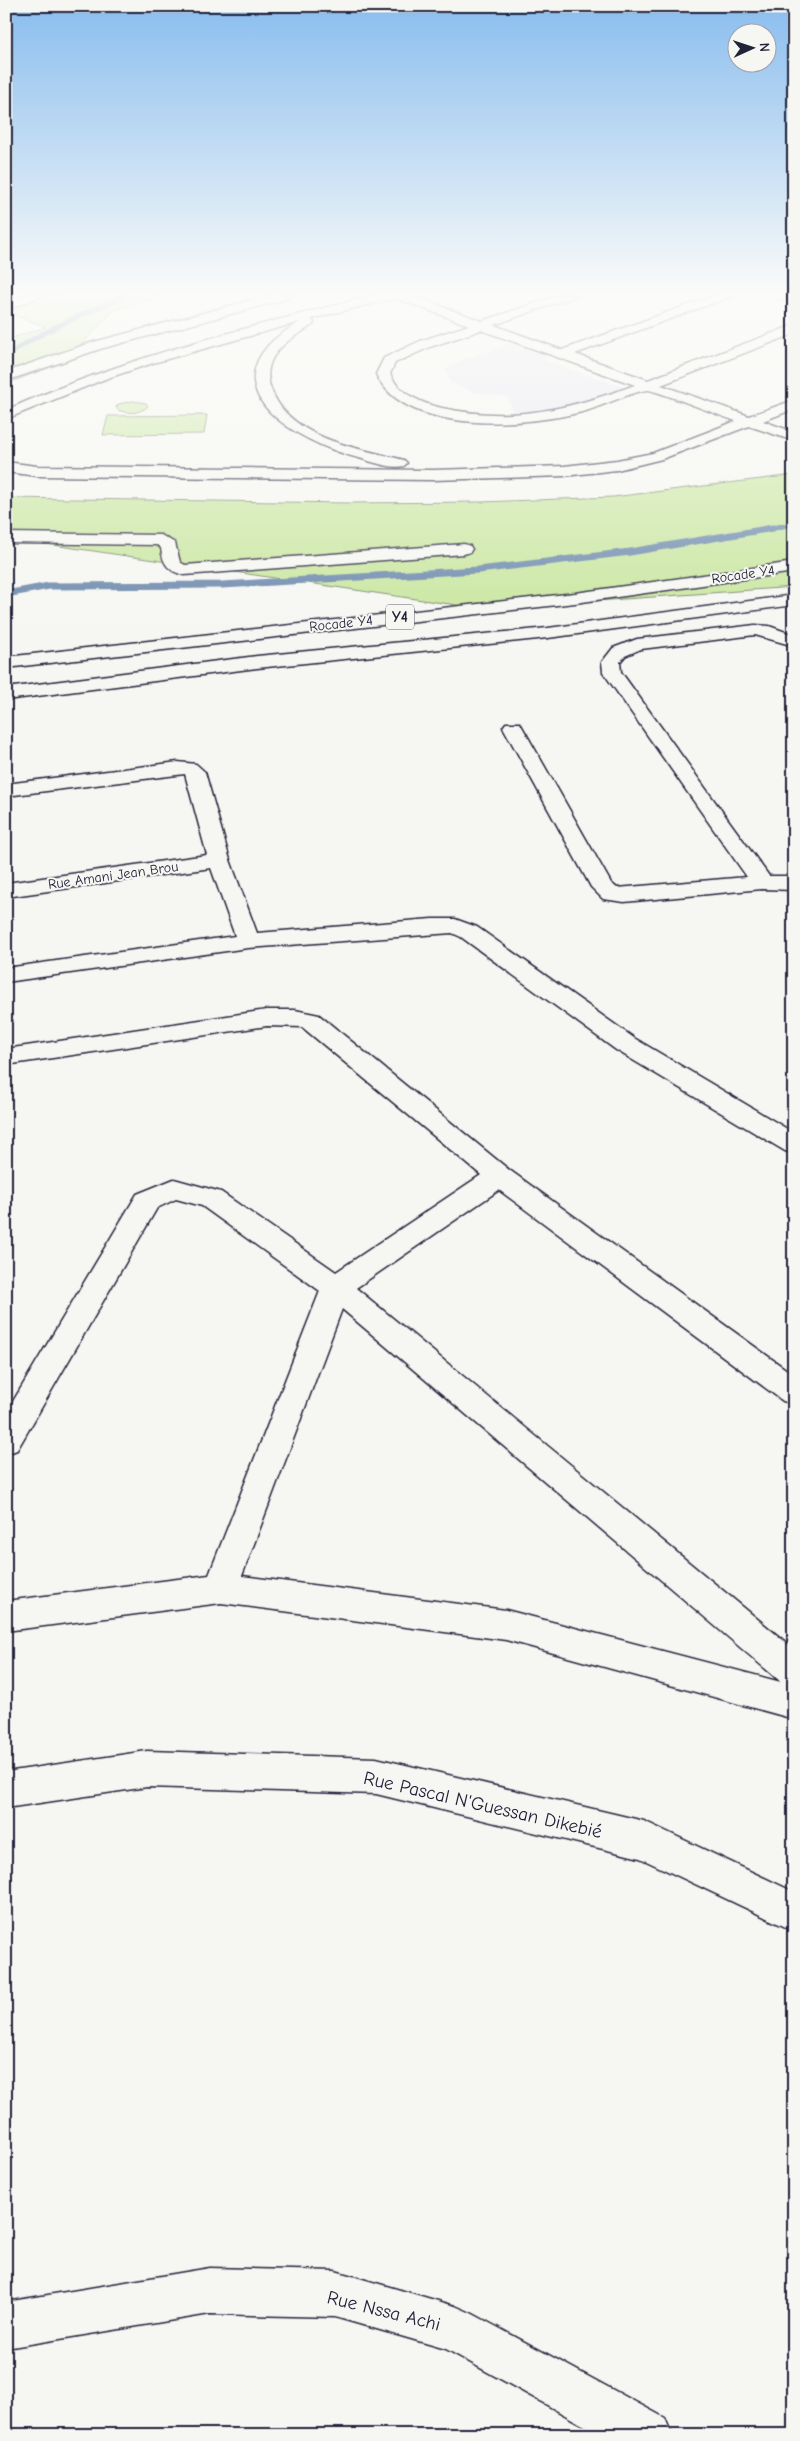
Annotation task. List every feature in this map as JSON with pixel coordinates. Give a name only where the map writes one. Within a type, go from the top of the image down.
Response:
[{"type":"main road","points":[[6,415],[20,409]]},
{"type":"main road","points":[[276,409],[300,431],[342,448],[414,466],[472,473]]},
{"type":"main road","points":[[430,409],[501,420],[536,419],[583,409]]},
{"type":"main road","points":[[715,409],[794,437]]},
{"type":"main road","points":[[6,467],[37,471],[433,475],[555,472],[617,465],[657,456],[782,409]]},
{"type":"main road","points":[[6,538],[161,540],[169,546],[172,565],[176,569],[184,570],[464,548]]},
{"type":"main road","name":"Rocade Y4","points":[[6,663],[576,598],[794,567]]},
{"type":"main road","name":"Rocade Y4","points":[[6,694],[256,662],[548,633],[794,600]]},
{"type":"main road","points":[[762,882],[612,672],[611,662],[619,652],[637,644],[794,626]]},
{"type":"main road","points":[[763,630],[794,641]]},
{"type":"main road","points":[[513,727],[602,887],[611,894],[624,895],[762,882],[794,883]]},
{"type":"main road","points":[[6,790],[189,768],[195,772],[220,860],[248,941]]},
{"type":"main road","name":"Rue Amani Jean Brou","points":[[6,890],[220,860]]},
{"type":"main road","points":[[6,975],[248,941],[432,926],[455,926],[469,932],[625,1044],[794,1145]]},
{"type":"main road","points":[[7,1058],[267,1018],[295,1018],[310,1021],[500,1176],[794,1392]]},
{"type":"main road","points":[[221,1588],[336,1287],[500,1176]]},
{"type":"main road","points":[[6,1441],[146,1201],[174,1189],[211,1199],[336,1287],[794,1671]]},
{"type":"main road","points":[[6,1616],[221,1588],[506,1625],[683,1670],[794,1702]]},
{"type":"main road","name":"Rue Pascal N'Guessan Dikebié","points":[[6,1790],[147,1769],[376,1776],[644,1840],[794,1912]]},
{"type":"main road","name":"Rue Nssa Achi","points":[[6,2325],[210,2291],[335,2294],[455,2329],[648,2435]]},
{"type":"shaded area","points":[[511,409],[561,409],[558,410],[513,415]]},
{"type":"green space","points":[[117,409],[145,409],[129,413]]},
{"type":"green space","points":[[207,415],[204,434],[103,435],[108,416]]},
{"type":"green space","points":[[794,475],[794,587],[483,609],[6,538],[6,498],[349,503],[481,502],[613,497]]},
{"type":"waterway","points":[[766,529],[794,524]]},
{"type":"waterway","points":[[6,594],[49,586],[222,585],[478,570],[630,552],[773,528]]}]
